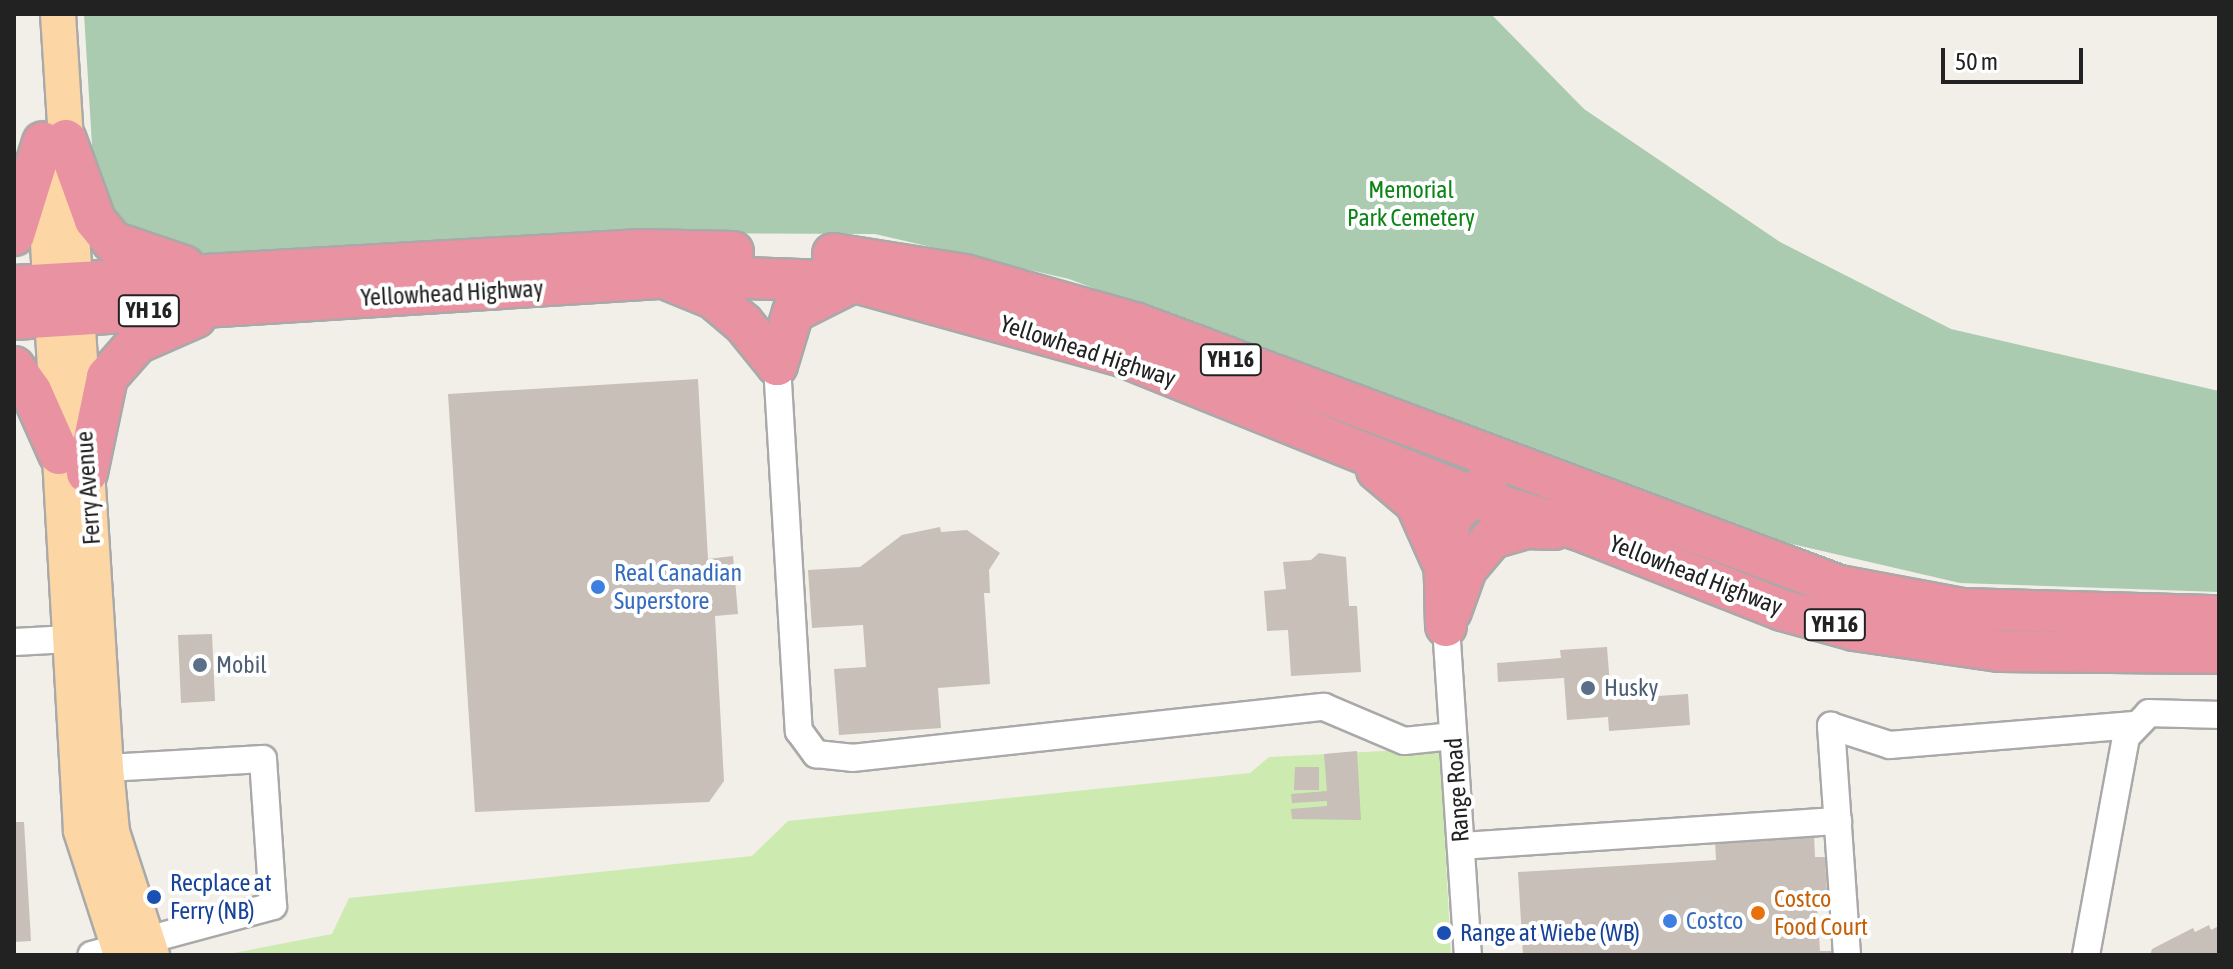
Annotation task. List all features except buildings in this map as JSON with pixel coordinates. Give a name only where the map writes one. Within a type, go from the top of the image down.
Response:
[{"type":"highway","points":[[14,235],[54,141]]},
{"type":"highway","points":[[54,141],[95,220],[113,242],[218,290]]},
{"type":"highway","name":"Yellowhead Highway","points":[[47,301],[218,290],[641,250],[842,254],[965,275],[1135,323],[1783,568],[1906,602],[2034,615],[2219,616]]},
{"type":"highway","name":"Yellowhead Highway","points":[[218,290],[671,281],[691,276],[855,282],[1122,356],[1470,496],[1579,530],[1782,610],[1854,630],[2000,651],[2219,653]]},
{"type":"highway","points":[[671,281],[713,298],[743,323],[777,365]]},
{"type":"highway","points":[[777,365],[793,312],[855,282]]},
{"type":"highway","points":[[73,464],[107,377],[137,343],[218,290]]},
{"type":"highway","points":[[14,367],[73,464]]},
{"type":"highway","points":[[1341,444],[1416,503],[1444,566]]},
{"type":"highway","points":[[1446,626],[1444,544],[1453,515],[1470,496],[1498,475],[1534,474]]},
{"type":"highway","points":[[1446,626],[1466,569],[1492,538],[1527,528],[1579,530]]},
{"type":"main road","name":"Ferry Avenue","points":[[37,14],[54,141]]},
{"type":"main road","name":"Ferry Avenue","points":[[58,14],[47,301],[73,464],[91,769],[81,831],[126,950]]},
{"type":"main road","name":"Ferry Avenue","points":[[73,464],[70,639],[91,769]]},
{"type":"street","points":[[777,365],[799,731],[816,754],[852,758],[1324,707],[1404,741],[1453,736]]},
{"type":"street","name":"Range Road","points":[[1446,626],[1468,955]]},
{"type":"street","points":[[14,642],[70,639]]},
{"type":"street","points":[[2086,955],[2126,737],[2133,725],[2149,713],[2219,715]]},
{"type":"street","points":[[1847,955],[1831,726],[1890,745],[2133,725]]},
{"type":"street","points":[[91,769],[263,759],[273,906],[126,950]]},
{"type":"street","points":[[1461,846],[1838,821]]},
{"type":"green space","name":"Memorial Park Cemetery","points":[[84,14],[1491,14],[1584,109],[1780,242],[1951,329],[2219,391],[2219,592],[1960,583],[1758,536],[1069,279],[875,234],[614,233],[214,260],[149,246],[122,222],[94,178]]},
{"type":"green space","points":[[1440,748],[1451,955],[223,955],[332,934],[349,898],[752,856],[788,821],[1250,773],[1269,757]]},
{"type":"place","name":"Real Canadian Superstore","points":[[598,587]]},
{"type":"place","name":"Mobil","points":[[200,665]]},
{"type":"place","name":"Husky","points":[[1588,688]]},
{"type":"place","name":"Recplace at Ferry (NB)","points":[[154,897]]},
{"type":"place","name":"Costco Food Court","points":[[1758,913]]},
{"type":"place","name":"Costco","points":[[1670,921]]},
{"type":"place","name":"Range at Wiebe (WB)","points":[[1444,933]]}]
